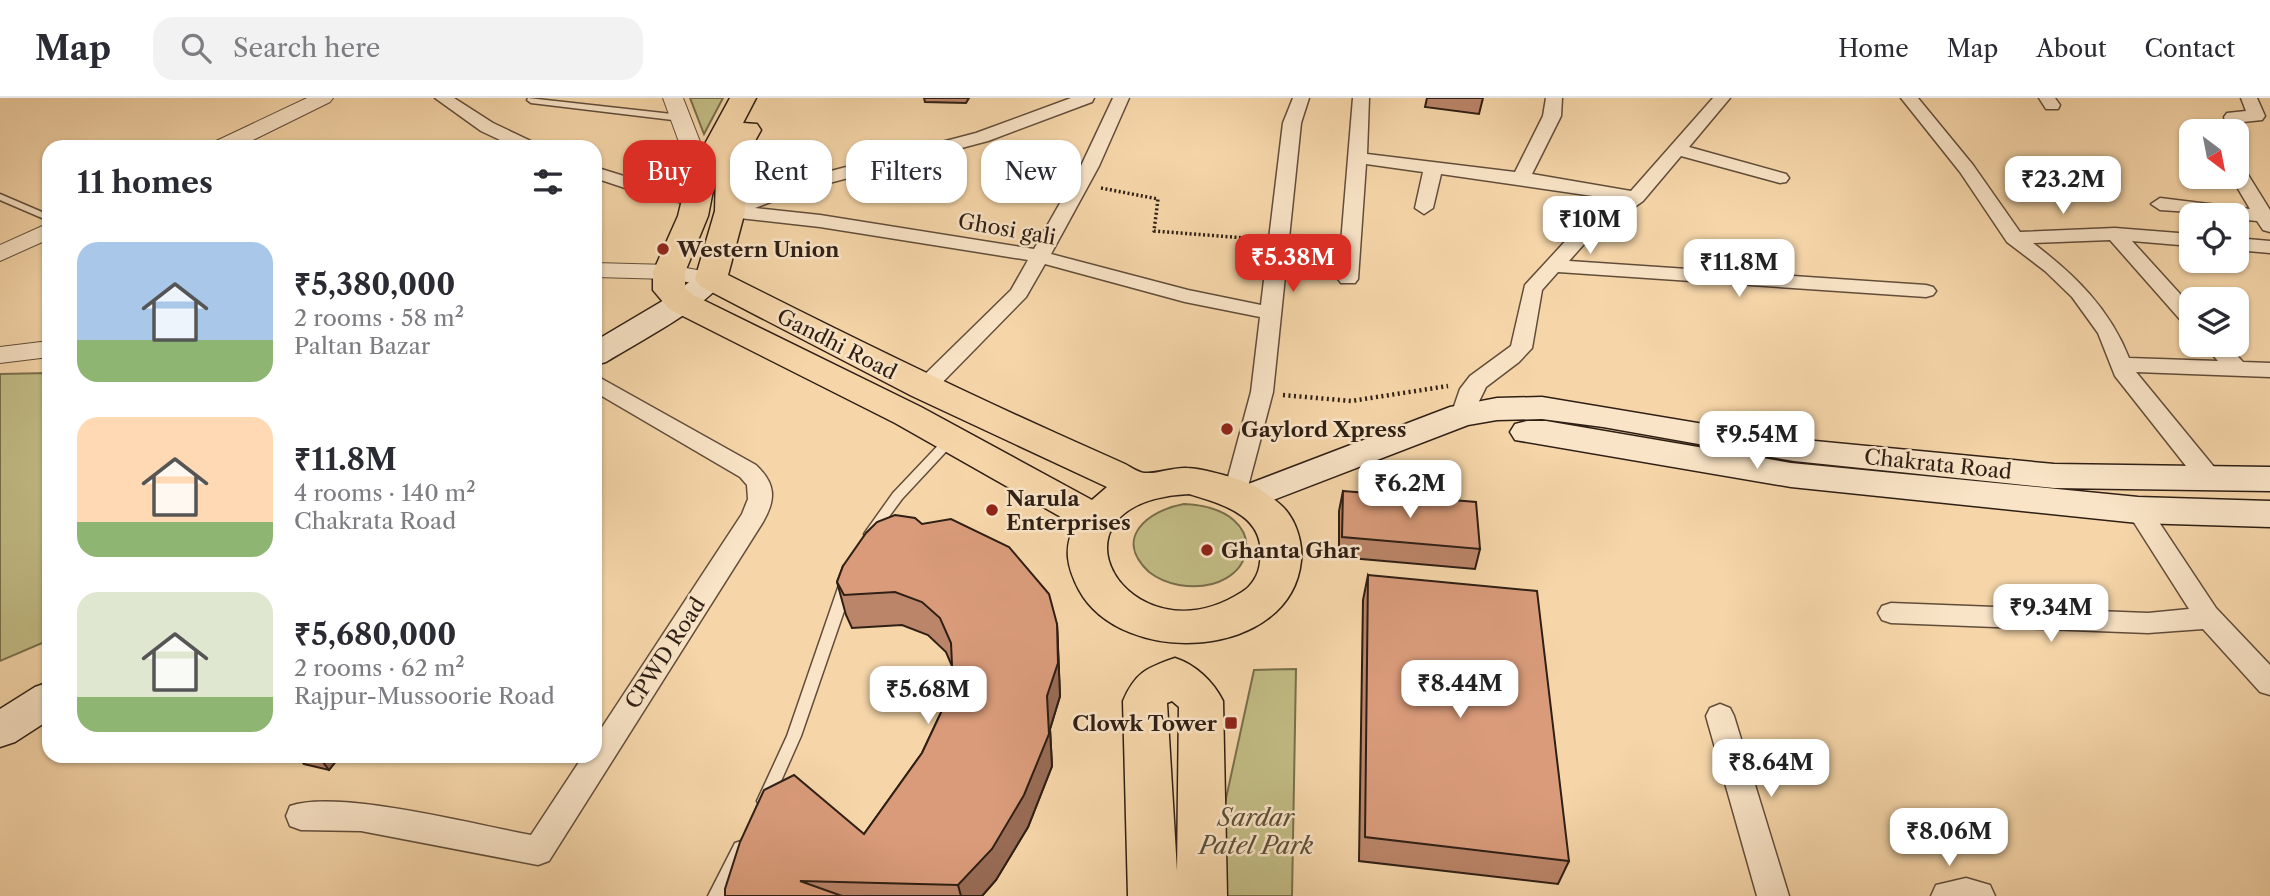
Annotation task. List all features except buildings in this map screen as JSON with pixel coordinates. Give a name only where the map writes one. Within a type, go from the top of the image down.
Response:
[{"type":"main road","points":[[716,153],[743,98]]},
{"type":"main road","points":[[602,349],[673,288],[710,279],[730,211],[731,159],[765,98]]},
{"type":"main road","points":[[673,288],[696,203]]},
{"type":"main road","name":"Gandhi Road","points":[[710,279],[924,388],[1141,487]]},
{"type":"main road","name":"Gandhi Road","points":[[673,288],[1096,519]]},
{"type":"main road","name":"Chakrata Road","points":[[1249,500],[1462,415],[1497,409],[1542,408],[1603,416],[1794,450],[2054,476],[2270,479]]},
{"type":"main road","name":"Chakrata Road","points":[[1249,500],[1460,439],[1507,432],[1546,432],[1791,475],[2138,510],[2270,514]]},
{"type":"main road","points":[[1189,481],[1213,484],[1249,500],[1278,530],[1284,553],[1281,575],[1267,597],[1244,613],[1215,624],[1182,627],[1149,622],[1119,608],[1098,588],[1087,565],[1086,541],[1096,519],[1115,500],[1141,487],[1164,482],[1189,481]]},
{"type":"main road","points":[[1175,676],[1182,627]]},
{"type":"main road","points":[[1153,896],[1145,701],[1149,692],[1175,676]]},
{"type":"main road","points":[[1175,676],[1201,701],[1202,896]]},
{"type":"main road","points":[[0,730],[42,703]]},
{"type":"street","points":[[236,140],[323,98]]},
{"type":"street","points":[[443,98],[487,127],[514,140]]},
{"type":"street","points":[[730,211],[792,187],[982,137],[1086,98]]},
{"type":"street","points":[[1081,182],[1121,98]]},
{"type":"street","points":[[1249,500],[1292,123],[1301,98]]},
{"type":"street","points":[[1348,279],[1361,98]]},
{"type":"street","points":[[1525,179],[1521,177],[1552,116],[1554,98]]},
{"type":"street","points":[[1462,415],[1466,395],[1474,383],[1521,348],[1530,294],[1578,239],[1636,197],[1722,98]]},
{"type":"street","points":[[1909,98],[1967,169],[2014,238],[2052,267],[2079,293],[2108,331],[2121,366],[2210,479]]},
{"type":"street","points":[[2233,119],[2256,116],[2249,98]]},
{"type":"street","points":[[677,108],[686,140]]},
{"type":"street","points":[[1677,149],[1780,178]]},
{"type":"street","points":[[1358,158],[1525,179],[1636,197]]},
{"type":"street","points":[[1424,208],[1433,168]]},
{"type":"street","points":[[602,174],[623,181]]},
{"type":"street","points":[[2248,189],[2267,221]]},
{"type":"street","points":[[924,388],[1020,293],[1070,203]]},
{"type":"street","points":[[2160,204],[2267,221]]},
{"type":"street","name":"Ghosi gali","points":[[730,211],[820,221],[1040,257],[1185,296],[1270,313]]},
{"type":"street","points":[[0,254],[42,233]]},
{"type":"street","points":[[2014,238],[2115,234],[2179,239]]},
{"type":"street","points":[[2115,234],[2179,305]]},
{"type":"street","points":[[2249,245],[2270,247]]},
{"type":"street","points":[[1554,266],[1926,291]]},
{"type":"street","points":[[602,272],[673,288]]},
{"type":"street","points":[[602,284],[673,288]]},
{"type":"street","points":[[0,341],[42,336]]},
{"type":"street","points":[[0,355],[42,350]]},
{"type":"street","points":[[2225,357],[2236,369]]},
{"type":"street","points":[[2121,366],[2270,370]]},
{"type":"street","name":"CPWD Road","points":[[602,386],[748,471],[759,482],[760,499],[754,516],[602,752]]},
{"type":"street","points":[[2138,510],[2161,541],[2209,618],[2270,684]]},
{"type":"street","points":[[1892,613],[2148,623],[2209,618]]},
{"type":"street","points":[[1720,716],[1773,896]]},
{"type":"street","name":"CPWD Road","points":[[301,816],[361,817],[538,851],[595,763]]},
{"type":"street","points":[[1947,896],[1966,893],[1979,896]]},
{"type":"lane","points":[[531,100],[677,108]]},
{"type":"lane","points":[[0,197],[42,215]]},
{"type":"lane","points":[[863,546],[880,517],[951,439]]},
{"type":"lane","points":[[757,816],[794,736],[853,566]]},
{"type":"lane","points":[[716,896],[745,839]]},
{"type":"path","points":[[1081,184],[1158,199],[1154,231],[1351,243]]},
{"type":"path","points":[[1262,392],[1351,401],[1474,383]]},
{"type":"green space","points":[[690,98],[723,98],[704,134]]},
{"type":"green space","points":[[42,373],[42,643],[0,661],[0,374]]},
{"type":"green space","points":[[1184,504],[1214,509],[1234,520],[1244,535],[1246,551],[1240,566],[1226,578],[1205,585],[1179,585],[1152,574],[1138,560],[1134,548],[1135,537],[1140,528],[1159,512]]},
{"type":"green space","name":"Sardar Patel Park","points":[[1296,669],[1292,896],[1221,896],[1220,826],[1254,670]]},
{"type":"place","name":"Western Union","points":[[663,249]]},
{"type":"place","name":"Gaylord Xpress","points":[[1227,429]]},
{"type":"place","name":"Narula Enterprises","points":[[992,510]]},
{"type":"place","name":"Ghanta Ghar","points":[[1207,550]]},
{"type":"place","name":"Clowk Tower","points":[[1231,723]]}]
